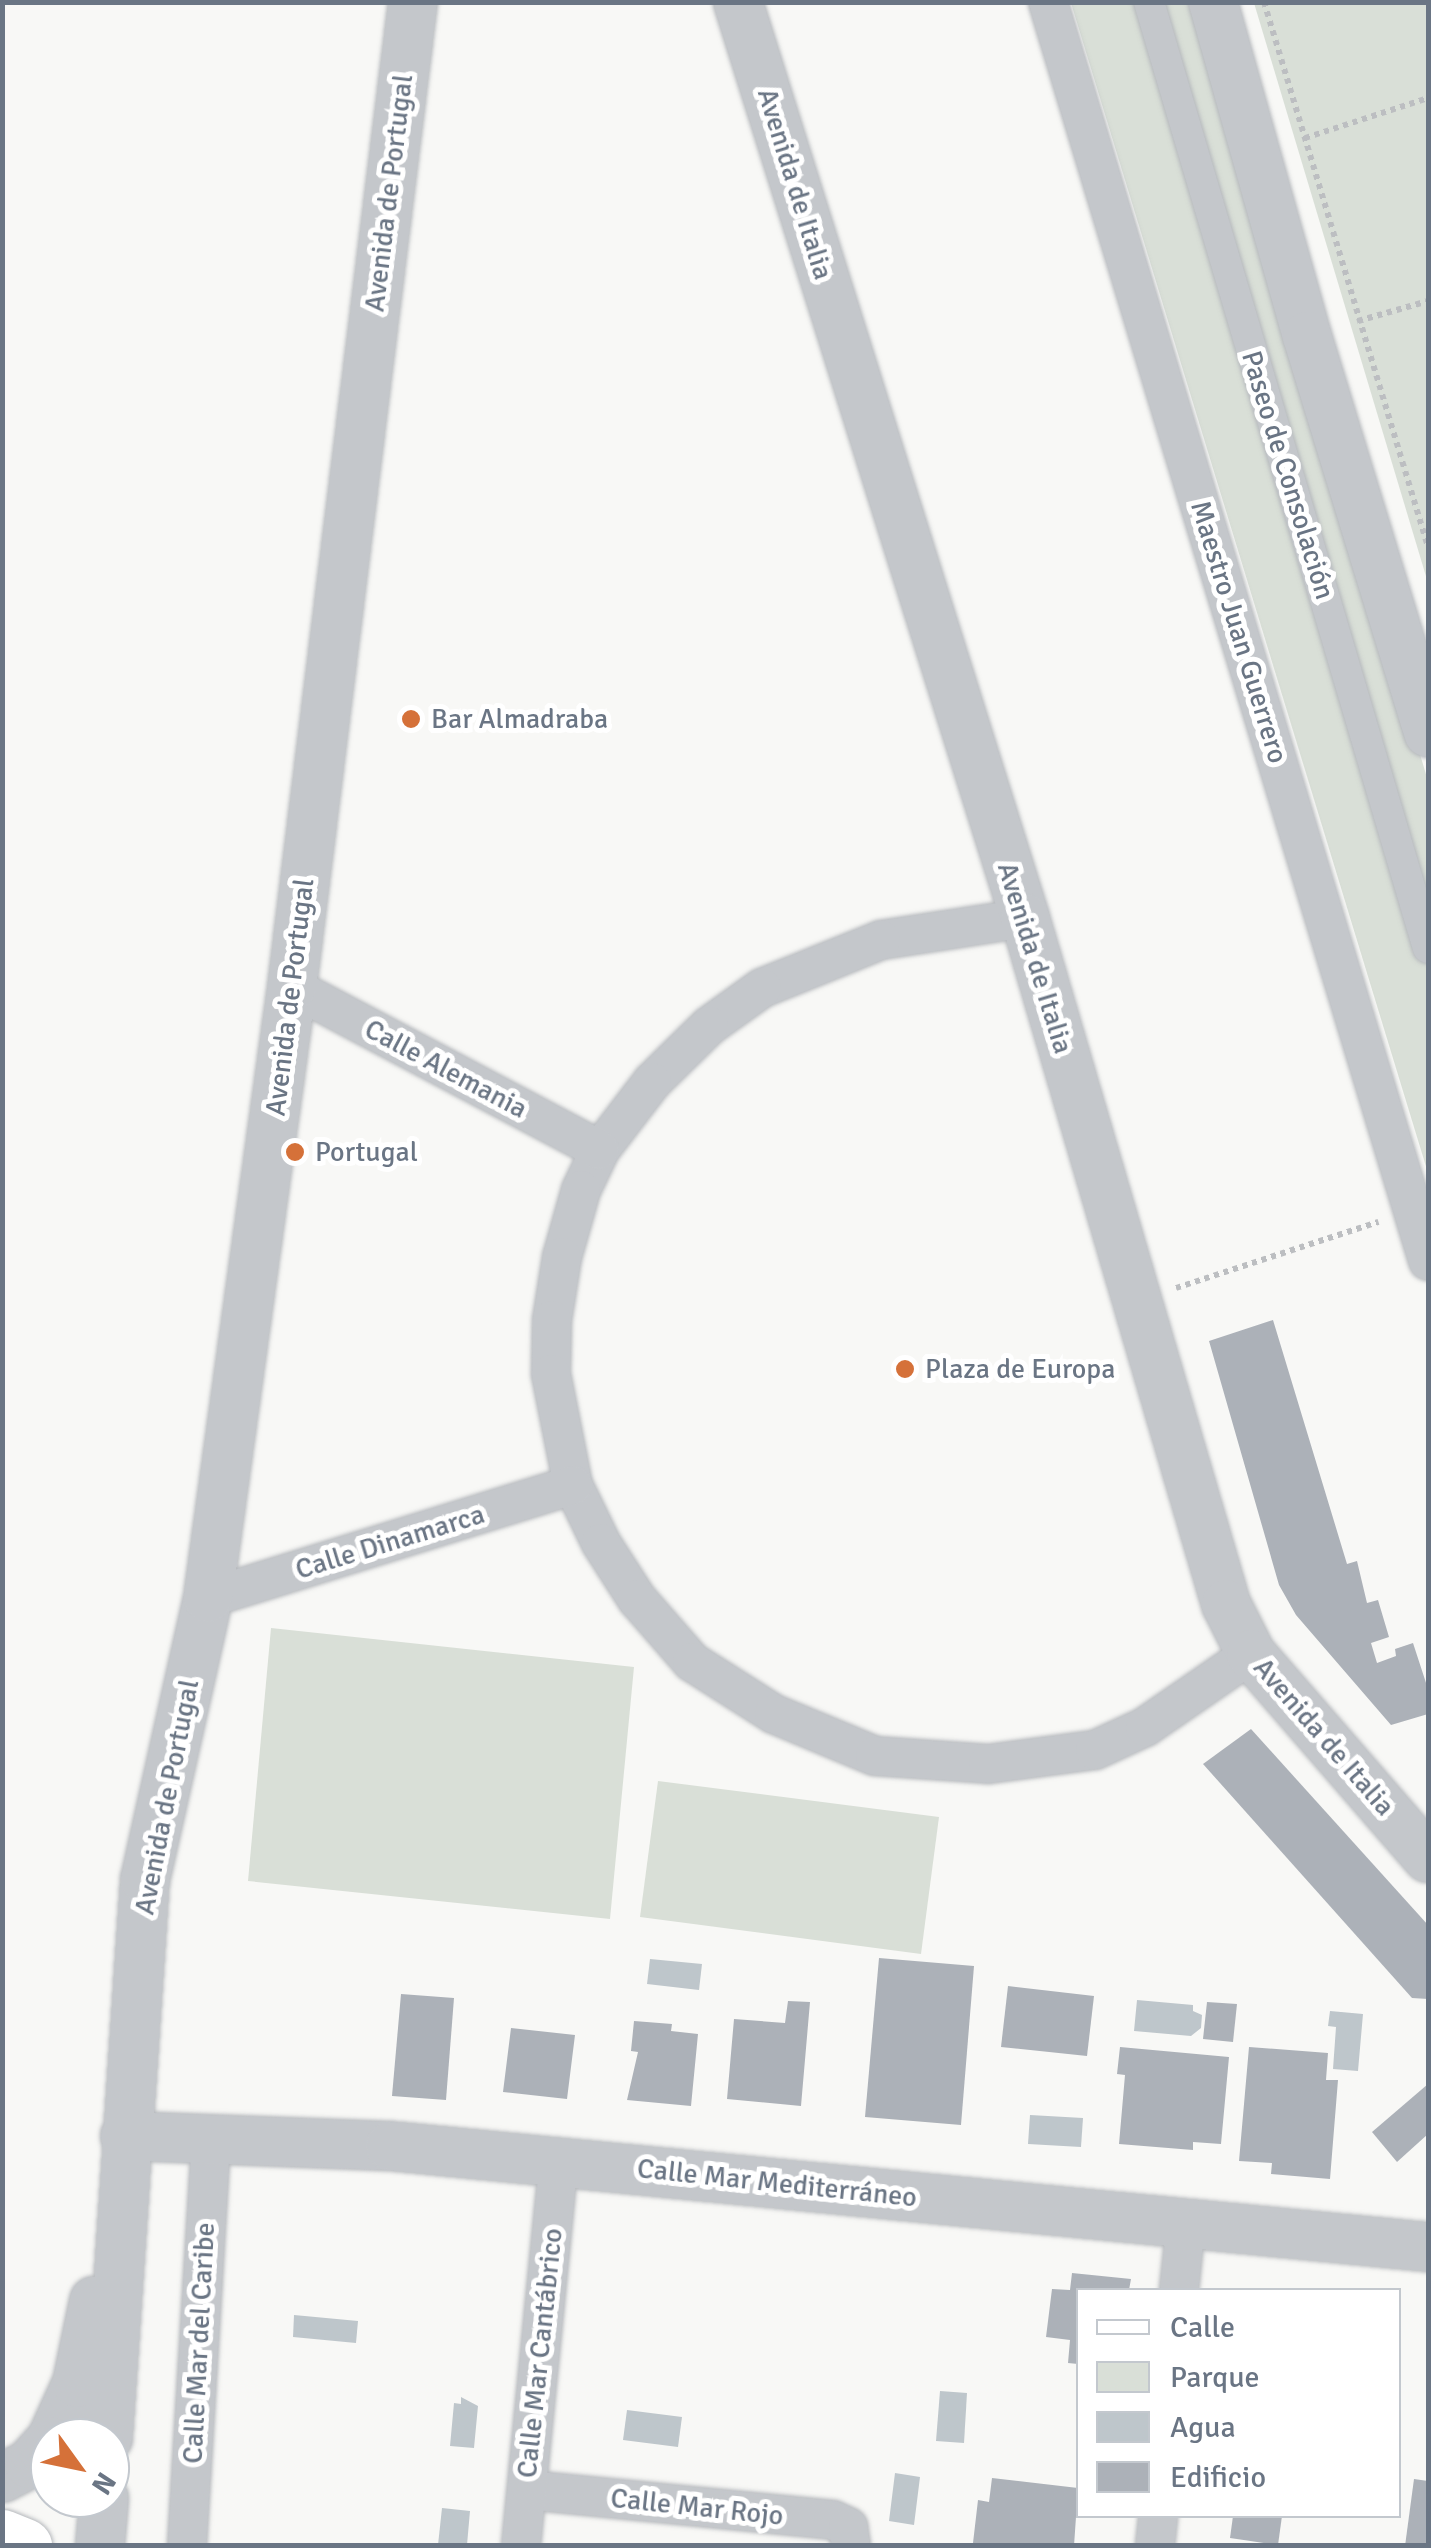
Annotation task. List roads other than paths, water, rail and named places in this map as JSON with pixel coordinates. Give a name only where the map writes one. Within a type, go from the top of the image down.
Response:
[{"type":"main road","points":[[2,2537],[24,2546]]},
{"type":"street","name":"Avenida de Portugal","points":[[109,2418],[124,2151],[146,1880],[208,1598],[292,988],[414,2]]},
{"type":"street","name":"Avenida de Italia","points":[[738,2],[1024,918],[1226,1604],[1252,1654],[1428,1858]]},
{"type":"street","name":"Maestro Juan Guerrero","points":[[1048,2],[1428,1261]]},
{"type":"street","name":"Paseo de Consolación","points":[[1149,2],[1428,948]]},
{"type":"street","points":[[1213,2],[1307,336],[1428,733]]},
{"type":"street","points":[[1024,918],[881,940],[762,988],[708,1026],[652,1082],[600,1150],[581,1190],[562,1258],[552,1320],[551,1374],[573,1485],[601,1543],[637,1599],[692,1662],[774,1714],[875,1756],[988,1764],[1095,1750],[1145,1726],[1252,1654]]},
{"type":"street","name":"Calle Alemania","points":[[292,988],[600,1150]]},
{"type":"street","name":"Calle Dinamarca","points":[[208,1598],[573,1485]]},
{"type":"street","name":"Calle Mar Mediterráneo","points":[[124,2151],[211,2140],[390,2146],[1428,2247]]},
{"type":"street","name":"Calle Mar del Caribe","points":[[187,2546],[211,2140]]},
{"type":"street","name":"Avenida de Portugal","points":[[60,2418],[76,2383],[124,2151]]},
{"type":"street","name":"Calle Mar Cantábrico","points":[[521,2546],[559,2161]]},
{"type":"street","points":[[1179,2288],[1186,2222]]},
{"type":"street","name":"Avenida de Portugal","points":[[2,2478],[30,2463]]},
{"type":"street","name":"Calle Mar Rojo","points":[[527,2490],[834,2520],[848,2527],[851,2546]]},
{"type":"street","points":[[100,2546],[102,2518]]},
{"type":"street","points":[[1155,2546],[1158,2518]]},
{"type":"water","points":[[650,1959],[702,1964],[699,1990],[647,1984]]},
{"type":"water","points":[[1137,2000],[1193,2005],[1193,2011],[1202,2015],[1201,2028],[1191,2036],[1134,2031]]},
{"type":"water","points":[[1330,2011],[1363,2014],[1358,2071],[1333,2069],[1336,2027],[1328,2026]]},
{"type":"water","points":[[1030,2115],[1083,2118],[1081,2147],[1028,2144]]},
{"type":"water","points":[[294,2315],[358,2321],[356,2343],[293,2337]]},
{"type":"water","points":[[940,2391],[967,2393],[964,2443],[936,2441]]},
{"type":"water","points":[[461,2397],[478,2406],[474,2448],[450,2446],[454,2403],[461,2404]]},
{"type":"water","points":[[627,2410],[682,2417],[678,2447],[623,2440]]},
{"type":"water","points":[[895,2473],[920,2477],[914,2525],[889,2521]]},
{"type":"water","points":[[442,2508],[470,2511],[467,2545],[438,2545]]},
{"type":"place","name":"Bar Almadraba","points":[[411,719]]},
{"type":"place","name":"Portugal","points":[[295,1152]]},
{"type":"place","name":"Plaza de Europa","points":[[905,1369]]}]
